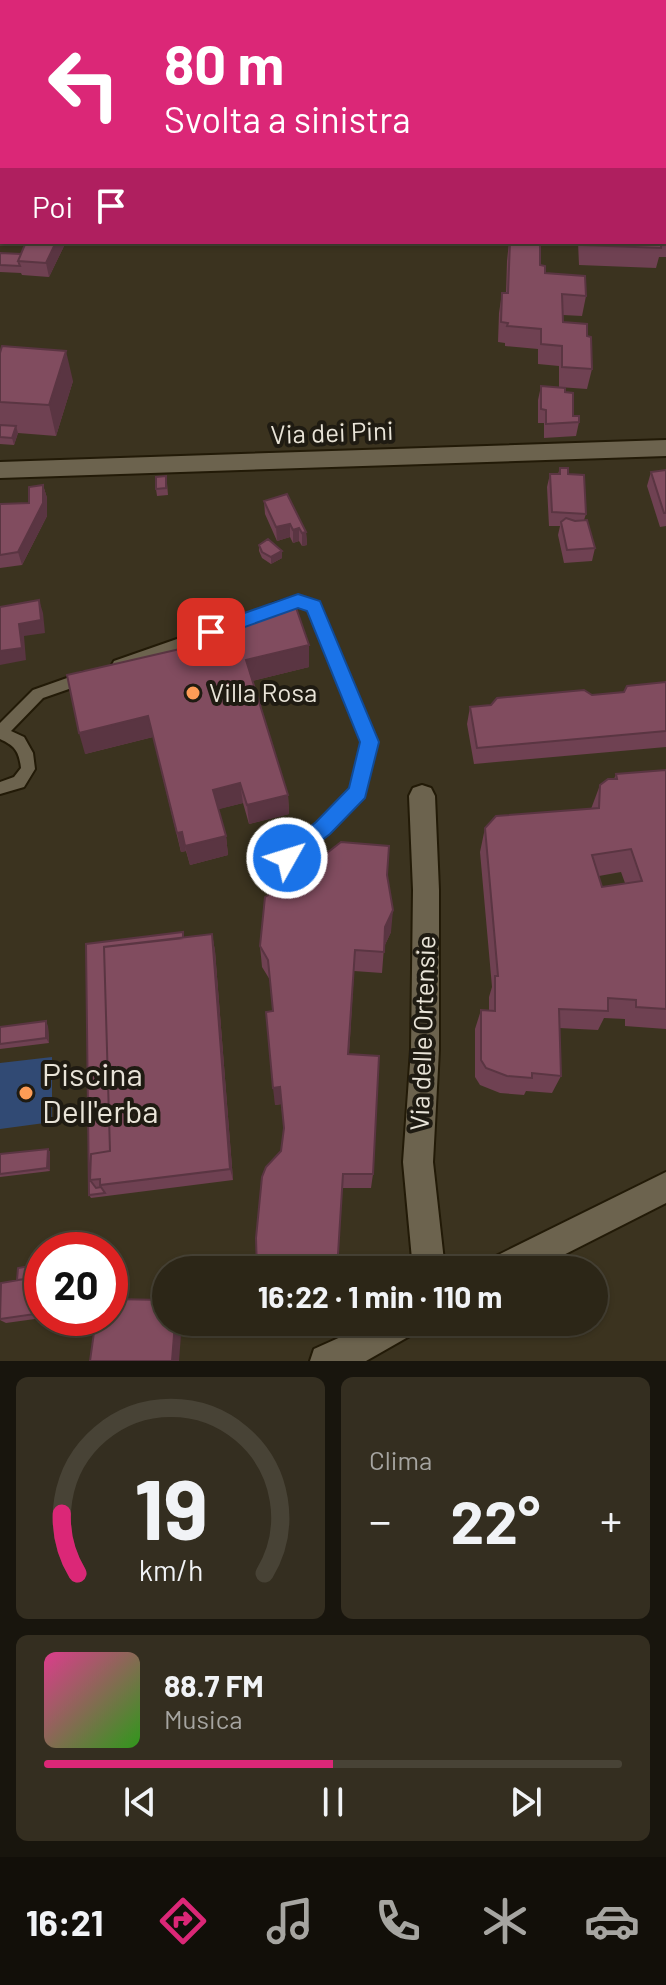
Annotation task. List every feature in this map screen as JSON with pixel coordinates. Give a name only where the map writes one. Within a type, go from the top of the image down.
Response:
[{"type":"street","name":"Via dei Pini","points":[[0,470],[666,448]]},
{"type":"street","name":"Via delle Ortensie","points":[[422,796],[426,890],[425,1050],[418,1162],[428,1256]]},
{"type":"street","points":[[529,1256],[666,1187]]},
{"type":"street","points":[[326,1361],[381,1336]]},
{"type":"lane","points":[[269,611],[298,601],[314,606],[370,742],[358,792],[323,828],[287,858]]},
{"type":"lane","points":[[0,788],[19,782],[28,769],[26,753],[19,741],[0,733],[38,694],[240,622]]},
{"type":"water","name":"Piscina Dell'erba","points":[[52,1057],[52,1122],[0,1129],[0,1063]]},
{"type":"building","points":[[25,244],[55,244],[46,263],[18,261]]},
{"type":"building","points":[[510,244],[540,244],[540,265],[545,266],[545,273],[585,276],[586,296],[562,294],[563,322],[587,324],[587,336],[591,337],[592,369],[562,367],[562,346],[541,344],[541,329],[507,326],[508,323],[501,322],[502,293],[508,293]]},
{"type":"building","points":[[661,244],[661,248],[583,245]]},
{"type":"building","points":[[0,253],[21,254],[18,261],[20,266],[0,265]]},
{"type":"building","points":[[2,346],[66,351],[49,405],[0,402]]},
{"type":"building","points":[[541,386],[565,388],[565,392],[573,393],[573,416],[579,416],[579,422],[546,424],[546,410],[541,409]]},
{"type":"building","points":[[0,425],[16,426],[12,438],[0,437]]},
{"type":"building","points":[[560,468],[568,468],[568,474],[584,475],[586,514],[552,512],[550,474],[560,474]]},
{"type":"building","points":[[666,470],[666,513],[664,513],[651,472]]},
{"type":"building","points":[[166,476],[166,488],[156,489],[156,477]]},
{"type":"building","points":[[43,485],[43,503],[18,552],[0,555],[0,504],[29,503],[29,487]]},
{"type":"building","points":[[287,494],[306,532],[302,533],[299,528],[293,530],[290,524],[276,527],[264,501]]},
{"type":"building","points":[[566,518],[587,520],[595,548],[567,550],[561,522]]},
{"type":"building","points":[[268,539],[282,551],[271,557],[262,552],[259,545]]},
{"type":"building","points":[[39,600],[41,620],[19,624],[22,648],[0,651],[0,607]]},
{"type":"building","name":"Villa Rosa","points":[[294,602],[309,645],[246,660],[288,795],[247,805],[240,783],[213,790],[226,836],[185,846],[182,832],[177,833],[148,716],[79,733],[67,675],[206,643],[200,623]]},
{"type":"building","points":[[666,682],[666,731],[477,748],[470,707],[491,705],[497,698],[584,690],[592,695],[624,692],[627,686]]},
{"type":"building","points":[[666,770],[666,1009],[636,1007],[636,1000],[608,998],[608,1011],[559,1009],[561,1076],[532,1073],[532,1078],[507,1076],[486,1068],[481,1060],[481,1010],[495,1011],[495,976],[498,976],[485,828],[496,816],[599,808],[600,785],[608,779],[617,779],[616,774]],"holes":[[[631,849],[642,881],[602,887],[592,855]]]},
{"type":"building","points":[[341,842],[389,846],[387,875],[393,910],[385,927],[384,952],[355,950],[348,1054],[379,1056],[373,1174],[343,1174],[338,1256],[257,1256],[262,1177],[266,1167],[281,1151],[284,1128],[280,1087],[273,1088],[266,1012],[273,1011],[268,960],[260,946],[265,897],[288,884],[310,879],[318,873],[327,853]]},
{"type":"building","points":[[183,932],[183,938],[104,947],[110,1151],[91,1154],[90,1180],[105,1193],[89,1195],[86,944]]},
{"type":"building","points":[[212,934],[230,1169],[100,1185],[100,1179],[90,1180],[91,1154],[110,1151],[104,947]]},
{"type":"building","points":[[46,1021],[46,1038],[0,1044],[0,1027]]},
{"type":"building","points":[[48,1149],[47,1168],[0,1174],[0,1154]]},
{"type":"building","points":[[24,1267],[24,1279],[17,1280],[18,1268]]},
{"type":"building","points":[[24,1279],[24,1316],[0,1319],[1,1283]]},
{"type":"building","points":[[128,1299],[152,1300],[152,1336],[174,1336],[172,1361],[90,1361],[93,1336],[128,1336]]},
{"type":"place","name":"Villa Rosa","points":[[193,693]]},
{"type":"place","name":"Piscina Dell'erba","points":[[26,1093]]},
{"type":"route","points":[[211,632],[298,601],[314,606],[370,742],[358,792],[323,828],[287,858]]}]
